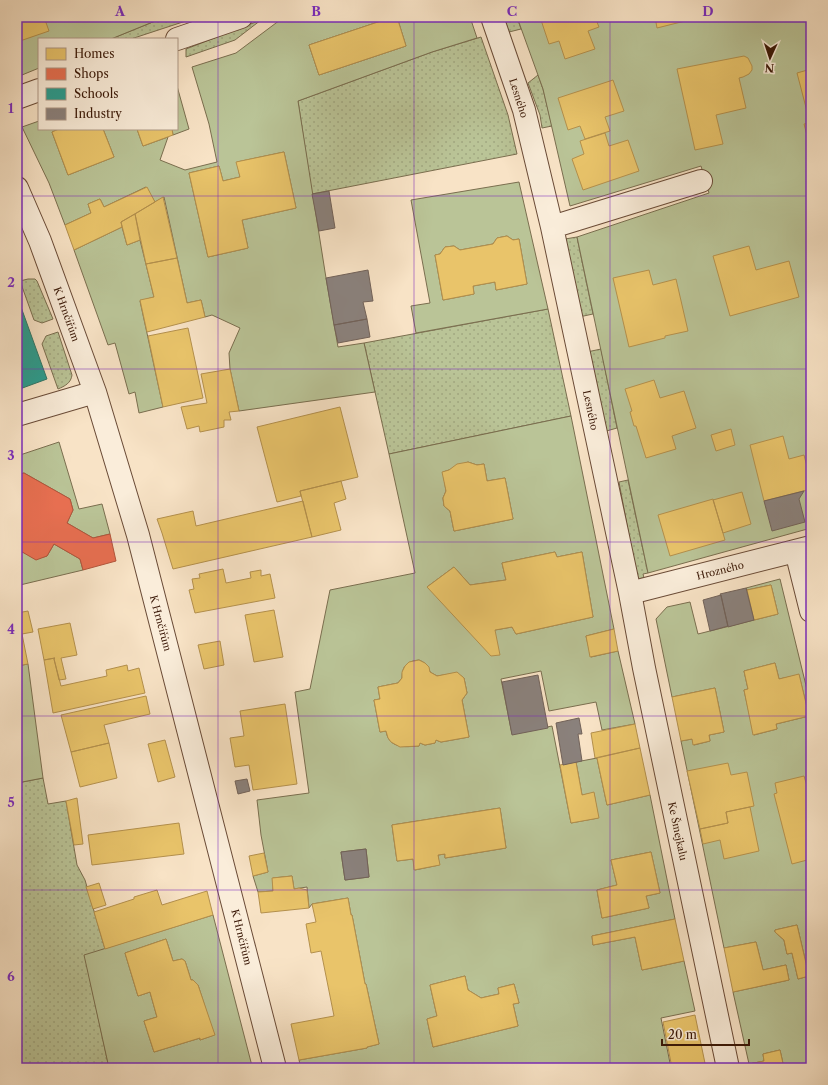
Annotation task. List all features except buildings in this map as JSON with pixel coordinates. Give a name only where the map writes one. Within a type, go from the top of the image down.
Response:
[{"type":"street","points":[[178,39],[241,17]]},
{"type":"street","name":"Lesného","points":[[492,17],[524,110],[552,227],[630,593]]},
{"type":"street","points":[[17,98],[38,90]]},
{"type":"street","points":[[552,227],[701,181]]},
{"type":"street","name":"K Hrnčířům","points":[[17,188],[40,241],[95,392],[138,535],[276,1068]]},
{"type":"street","points":[[17,415],[95,392]]},
{"type":"street","points":[[804,549],[811,611]]},
{"type":"street","name":"Hrozného","points":[[630,593],[804,549]]},
{"type":"street","name":"Ke Šmejkalu","points":[[630,593],[728,1068]]},
{"type":"green space","points":[[43,17],[165,17],[113,38],[38,38],[38,68],[22,75],[17,73],[17,38]]},
{"type":"green space","points":[[165,17],[198,17],[134,38],[113,38]]},
{"type":"green space","points":[[284,17],[393,17],[309,45],[319,75],[406,46],[397,17],[470,17],[477,38],[432,52],[298,101],[338,347],[364,343],[375,392],[239,411],[230,369],[229,353],[240,328],[212,315],[205,317],[201,300],[187,303],[164,197],[155,202],[146,187],[104,207],[100,199],[88,204],[91,213],[65,225],[49,183],[22,127],[38,121],[38,130],[57,130],[52,132],[68,175],[114,157],[103,130],[137,130],[143,146],[168,137],[160,160],[185,170],[217,162],[209,124],[192,67],[236,53]],"holes":[[[284,152],[296,208],[242,220],[248,248],[208,257],[189,173],[219,166],[223,181],[240,177],[237,162]]]},
{"type":"green space","points":[[504,17],[517,17],[521,29],[509,32]]},
{"type":"green space","points":[[517,17],[811,17],[811,528],[648,573],[577,237],[709,193],[701,166],[570,206],[543,89]]},
{"type":"green space","points":[[261,20],[235,40],[186,57],[186,49]]},
{"type":"green space","points":[[481,37],[508,115],[517,154],[312,194],[298,101],[432,52]]},
{"type":"green space","points":[[538,75],[552,126],[542,128],[540,115],[528,83]]},
{"type":"green space","points":[[178,90],[189,129],[173,135],[172,130],[178,130]]},
{"type":"green space","points":[[519,182],[548,309],[416,333],[411,306],[430,303],[411,200]],"holes":[[[507,236],[513,240],[519,239],[527,284],[496,290],[495,282],[473,286],[474,294],[443,300],[435,255],[440,254],[445,247],[454,246],[460,250],[493,244],[497,238]]]},
{"type":"green space","points":[[122,227],[127,245],[140,240],[154,297],[140,301],[163,407],[139,413],[135,392],[129,394],[115,343],[108,345],[74,250]]},
{"type":"green space","points":[[577,237],[593,314],[579,317],[565,239]]},
{"type":"green space","points":[[35,279],[37,281],[53,319],[42,323],[34,320],[20,281]]},
{"type":"green space","points":[[548,309],[571,416],[389,454],[364,343]]},
{"type":"green space","points":[[58,332],[72,375],[69,382],[58,389],[42,344],[46,336]]},
{"type":"green space","points":[[601,349],[617,428],[603,432],[587,352]]},
{"type":"green space","points":[[571,416],[614,629],[586,636],[591,657],[618,651],[635,724],[602,730],[596,702],[549,711],[541,671],[501,679],[512,734],[552,726],[571,823],[598,818],[594,793],[582,795],[576,762],[597,758],[607,805],[650,795],[675,919],[592,936],[593,945],[635,937],[642,970],[684,961],[695,1011],[661,1018],[671,1068],[301,1068],[299,1060],[367,1048],[379,1044],[365,984],[348,898],[312,904],[309,908],[307,887],[294,889],[292,876],[273,878],[273,891],[258,892],[253,876],[268,872],[261,835],[257,800],[309,793],[295,692],[310,689],[330,590],[415,573],[389,454]],"holes":[[[468,462],[477,465],[484,464],[487,481],[505,478],[513,519],[454,531],[450,511],[444,506],[443,498],[446,491],[443,472]],[[555,552],[557,557],[582,552],[593,617],[516,634],[512,627],[495,630],[427,587],[454,567],[470,585],[506,580],[502,563]],[[421,661],[426,665],[430,672],[437,676],[457,673],[464,678],[467,693],[462,700],[469,737],[441,742],[436,740],[435,743],[425,745],[420,743],[419,746],[408,747],[394,744],[390,741],[386,731],[380,732],[374,700],[380,699],[378,687],[398,683],[402,678],[404,667],[411,662]],[[500,808],[506,848],[445,858],[445,854],[438,855],[439,865],[415,870],[413,859],[397,861],[392,825]],[[366,849],[369,877],[345,880],[341,852]],[[651,852],[660,893],[646,896],[649,908],[602,918],[597,890],[617,885],[611,860]],[[465,976],[468,990],[481,998],[499,994],[498,988],[514,984],[519,1003],[513,1004],[518,1026],[433,1047],[427,1019],[437,1016],[430,985]]]},
{"type":"green space","points":[[59,442],[79,509],[102,504],[110,534],[93,538],[67,523],[73,510],[70,499],[24,473],[17,475],[17,456]]},
{"type":"green space","points":[[628,480],[648,573],[643,574],[647,584],[633,577],[629,536],[619,482]]},
{"type":"green space","points":[[54,544],[80,559],[83,570],[20,585],[19,580],[17,580],[17,549],[36,559],[47,556]]},
{"type":"green space","points":[[780,579],[811,706],[811,1068],[784,1068],[780,1050],[763,1054],[764,1061],[749,1064],[733,992],[789,980],[786,965],[763,970],[756,942],[724,948],[681,741],[692,739],[694,745],[710,741],[709,735],[724,732],[715,688],[672,697],[656,619],[667,607],[690,602],[698,634],[778,614],[771,585],[747,590],[746,588]],"holes":[[[775,663],[779,679],[799,675],[809,716],[776,724],[777,729],[754,735],[744,690],[748,689],[744,671]],[[797,925],[809,976],[798,979],[792,953],[787,954],[784,940],[775,932],[775,930]]]},
{"type":"green space","points":[[28,664],[43,778],[17,783],[17,666]]},
{"type":"green space","points":[[43,778],[48,804],[66,801],[77,865],[85,880],[105,949],[85,956],[109,1068],[17,1068],[17,783]]},
{"type":"green space","points":[[213,915],[252,1066],[245,1068],[216,1068],[216,1066],[207,1068],[109,1068],[84,955]],"holes":[[[166,939],[173,961],[182,959],[185,961],[191,980],[198,985],[214,1035],[154,1052],[144,1021],[157,1017],[150,992],[138,996],[125,953]]]}]
